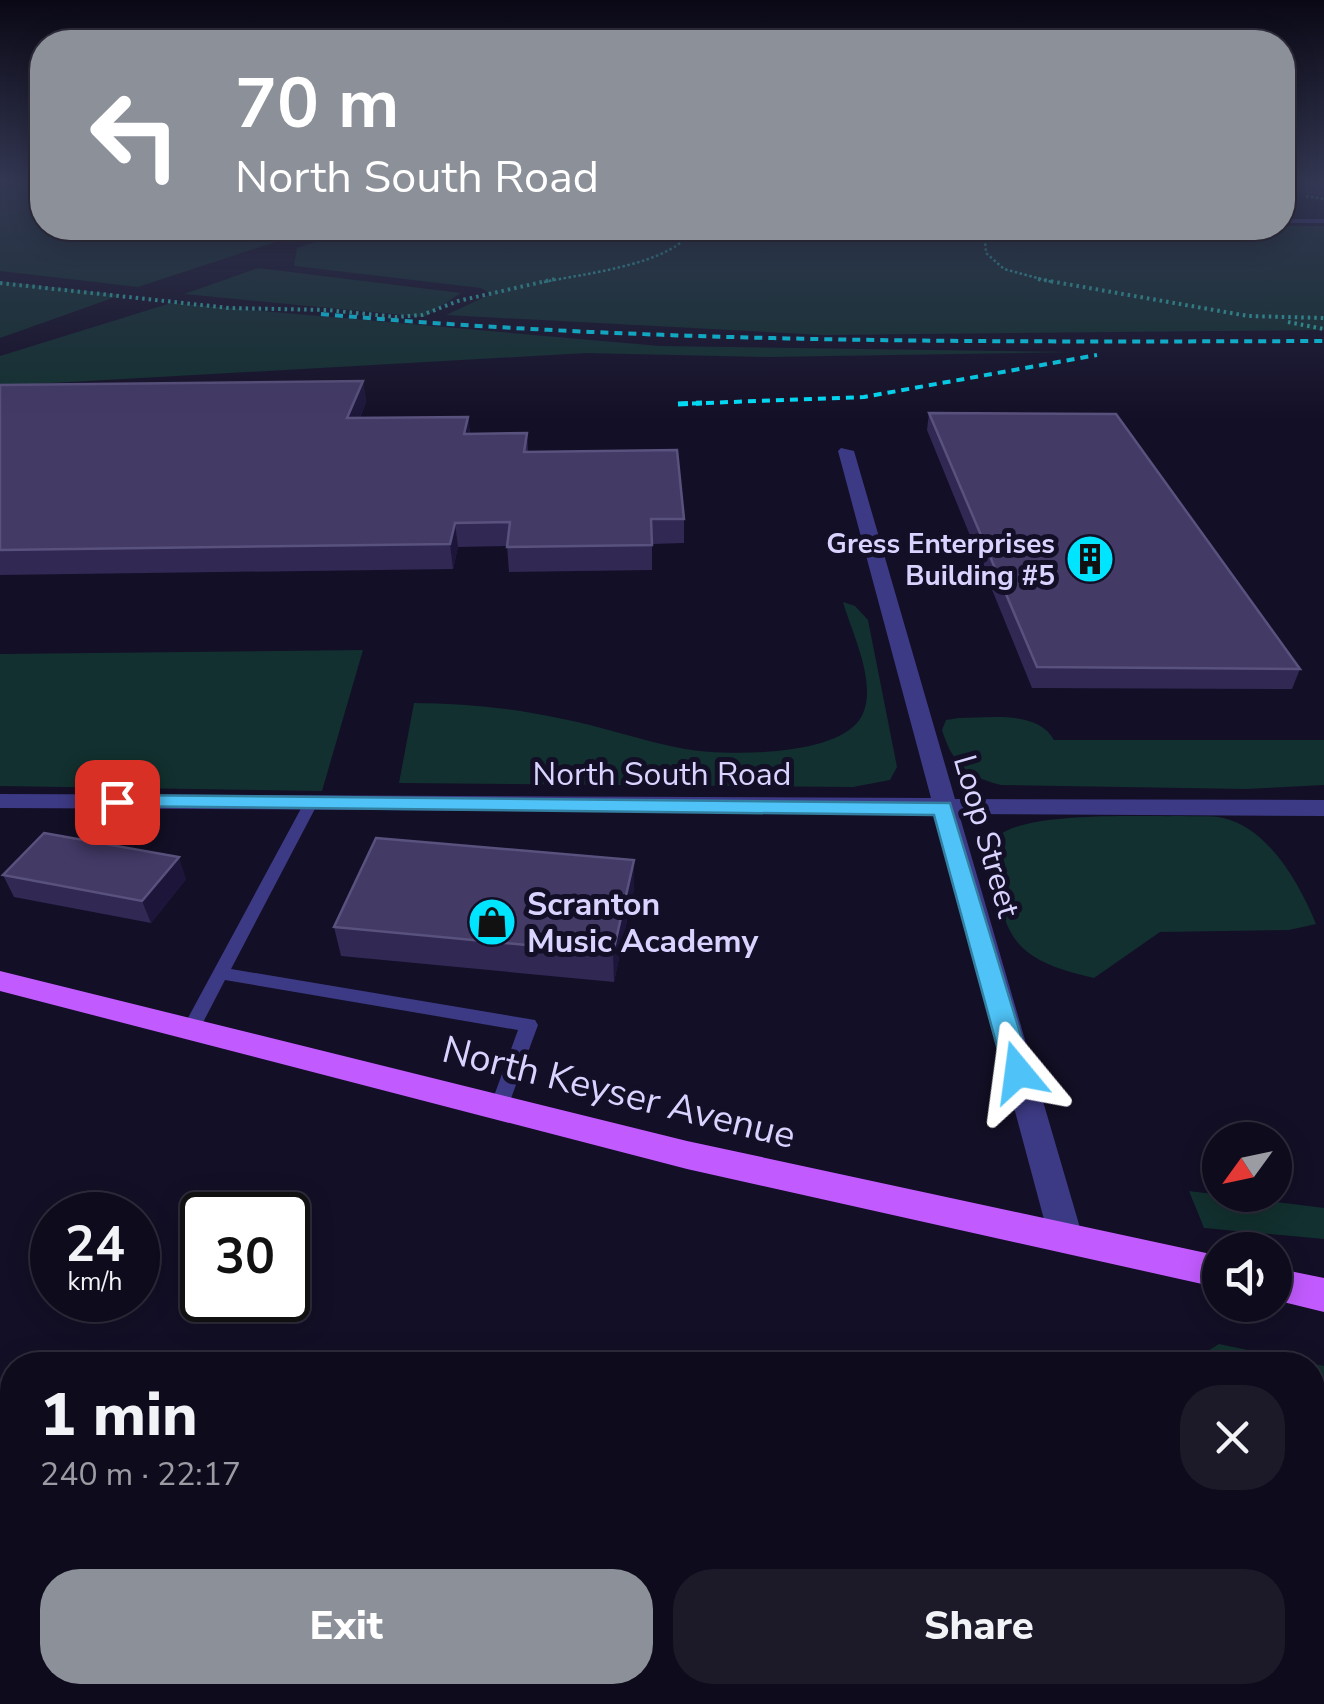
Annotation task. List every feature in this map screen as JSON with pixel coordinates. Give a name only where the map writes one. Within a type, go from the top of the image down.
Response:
[{"type":"main road","name":"North Keyser Avenue","points":[[0,981],[687,1155],[1202,1268]]},
{"type":"main road","points":[[1292,1288],[1324,1295]]},
{"type":"street","name":"Loop Street","points":[[846,451],[1066,1238]]},
{"type":"street","name":"North South Road","points":[[0,800],[1324,808]]},
{"type":"lane","points":[[190,1029],[311,803]]},
{"type":"lane","points":[[220,973],[530,1024],[498,1107]]},
{"type":"path","points":[[0,283],[229,308],[422,315],[477,296],[635,262]]},
{"type":"path","points":[[996,262],[1004,269],[1075,287],[1324,329]]},
{"type":"path","points":[[1262,317],[1324,318]]},
{"type":"green space","points":[[0,262],[216,262],[138,287],[0,271]]},
{"type":"green space","points":[[295,262],[1324,262],[1324,330],[823,335],[446,315],[491,294],[481,288],[294,266]]},
{"type":"green space","points":[[258,268],[461,293],[424,317],[184,294]]},
{"type":"green space","points":[[0,281],[121,295],[0,338]]},
{"type":"green space","points":[[171,303],[660,346],[1075,352],[769,357],[586,353],[0,386],[0,356]]},
{"type":"green space","points":[[843,602],[855,606],[868,620],[897,767],[890,780],[853,787],[399,783],[414,703],[522,711],[703,751],[778,751],[828,741],[860,719],[867,692],[862,661]]},
{"type":"green space","points":[[363,650],[322,791],[0,786],[0,654]]},
{"type":"green space","points":[[946,720],[1025,720],[1047,730],[1054,740],[1324,740],[1324,785],[1245,789],[1001,785],[970,773],[956,760],[942,730]]},
{"type":"green space","points":[[1214,817],[1240,824],[1268,846],[1292,876],[1316,924],[1289,930],[1160,932],[1094,978],[1064,970],[1026,951],[1006,923],[985,854],[997,836],[1015,827],[1061,819]]},
{"type":"green space","points":[[1189,1191],[1202,1193],[1202,1212],[1292,1212],[1292,1204],[1324,1208],[1324,1239],[1292,1236],[1292,1232],[1204,1228]]},
{"type":"green space","points":[[1219,1344],[1257,1352],[1206,1352]]},
{"type":"building","points":[[363,381],[347,418],[468,417],[464,434],[527,433],[524,452],[677,450],[684,519],[651,519],[652,545],[507,547],[510,522],[455,523],[450,544],[0,550],[0,385]]},
{"type":"building","name":"Gress Enterprises Building #5","points":[[929,413],[1116,414],[1300,669],[1037,667]]},
{"type":"building","points":[[44,833],[179,857],[142,901],[3,875]]},
{"type":"building","name":"Scranton Music Academy","points":[[376,838],[634,860],[613,953],[334,927]]},
{"type":"railway","points":[[321,314],[697,336],[947,341],[1324,341]]},
{"type":"railway","points":[[702,403],[678,404],[864,397],[1097,355]]},
{"type":"place","name":"Gress Enterprises Building #5","points":[[1090,559]]},
{"type":"place","name":"Scranton Music Academy","points":[[492,922]]},
{"type":"route","points":[[117,802],[943,808],[1018,1072]]}]
